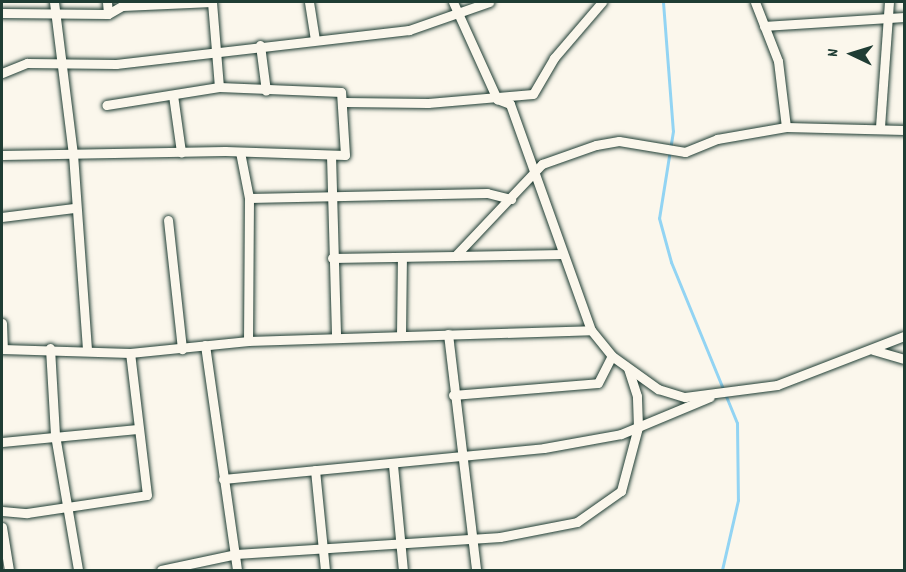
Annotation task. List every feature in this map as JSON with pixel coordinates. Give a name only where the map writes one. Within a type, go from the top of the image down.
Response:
[{"type":"street","points":[[54,2],[73,154],[73,208],[87,349]]},
{"type":"street","points":[[107,2],[108,14]]},
{"type":"street","points":[[2,13],[54,16],[108,14],[122,6],[212,2],[219,87]]},
{"type":"street","points":[[309,2],[315,39]]},
{"type":"street","points":[[453,2],[497,99],[510,104],[532,178],[591,330],[612,356],[658,389],[685,397],[777,385],[904,336]]},
{"type":"street","points":[[2,73],[27,63],[116,64],[216,50],[409,30],[489,2]]},
{"type":"street","points":[[345,102],[497,99],[533,94],[554,57],[602,2]]},
{"type":"street","points":[[754,2],[782,78],[786,128]]},
{"type":"street","points":[[880,127],[889,2]]},
{"type":"street","points":[[764,26],[887,16],[904,17]]},
{"type":"street","points":[[260,45],[266,91]]},
{"type":"street","points":[[2,155],[181,152],[345,155],[345,102],[341,92],[266,91],[219,87],[106,105]]},
{"type":"street","points":[[173,96],[181,152]]},
{"type":"street","points":[[456,256],[532,178],[542,164],[596,145],[619,141],[685,152],[717,139],[786,128],[880,127],[904,130]]},
{"type":"street","points":[[240,152],[249,198],[248,341]]},
{"type":"street","points":[[331,155],[334,196],[332,258],[336,338]]},
{"type":"street","points":[[249,198],[488,193],[512,199]]},
{"type":"street","points":[[2,217],[73,208]]},
{"type":"street","points":[[168,220],[182,349]]},
{"type":"street","points":[[332,258],[563,254]]},
{"type":"street","points":[[401,335],[402,257]]},
{"type":"street","points":[[2,322],[2,349],[87,349],[130,353],[248,341],[591,330]]},
{"type":"street","points":[[448,334],[453,395],[476,570]]},
{"type":"street","points":[[205,345],[237,570]]},
{"type":"street","points":[[50,348],[55,435],[78,570]]},
{"type":"street","points":[[871,350],[904,359]]},
{"type":"street","points":[[2,511],[147,495],[137,429],[130,353]]},
{"type":"street","points":[[453,395],[598,383],[612,356]]},
{"type":"street","points":[[161,570],[236,554],[399,547],[472,540],[538,531],[597,511],[621,491],[638,427],[637,396],[628,367]]},
{"type":"street","points":[[223,479],[462,460],[638,427],[723,392]]},
{"type":"street","points":[[2,442],[55,435],[137,429]]},
{"type":"street","points":[[393,465],[399,547],[403,570]]},
{"type":"street","points":[[315,471],[325,570]]},
{"type":"street","points":[[2,526],[9,570]]},
{"type":"waterway","points":[[663,2],[673,131],[659,218],[671,262],[737,423],[738,500],[722,570]]}]
